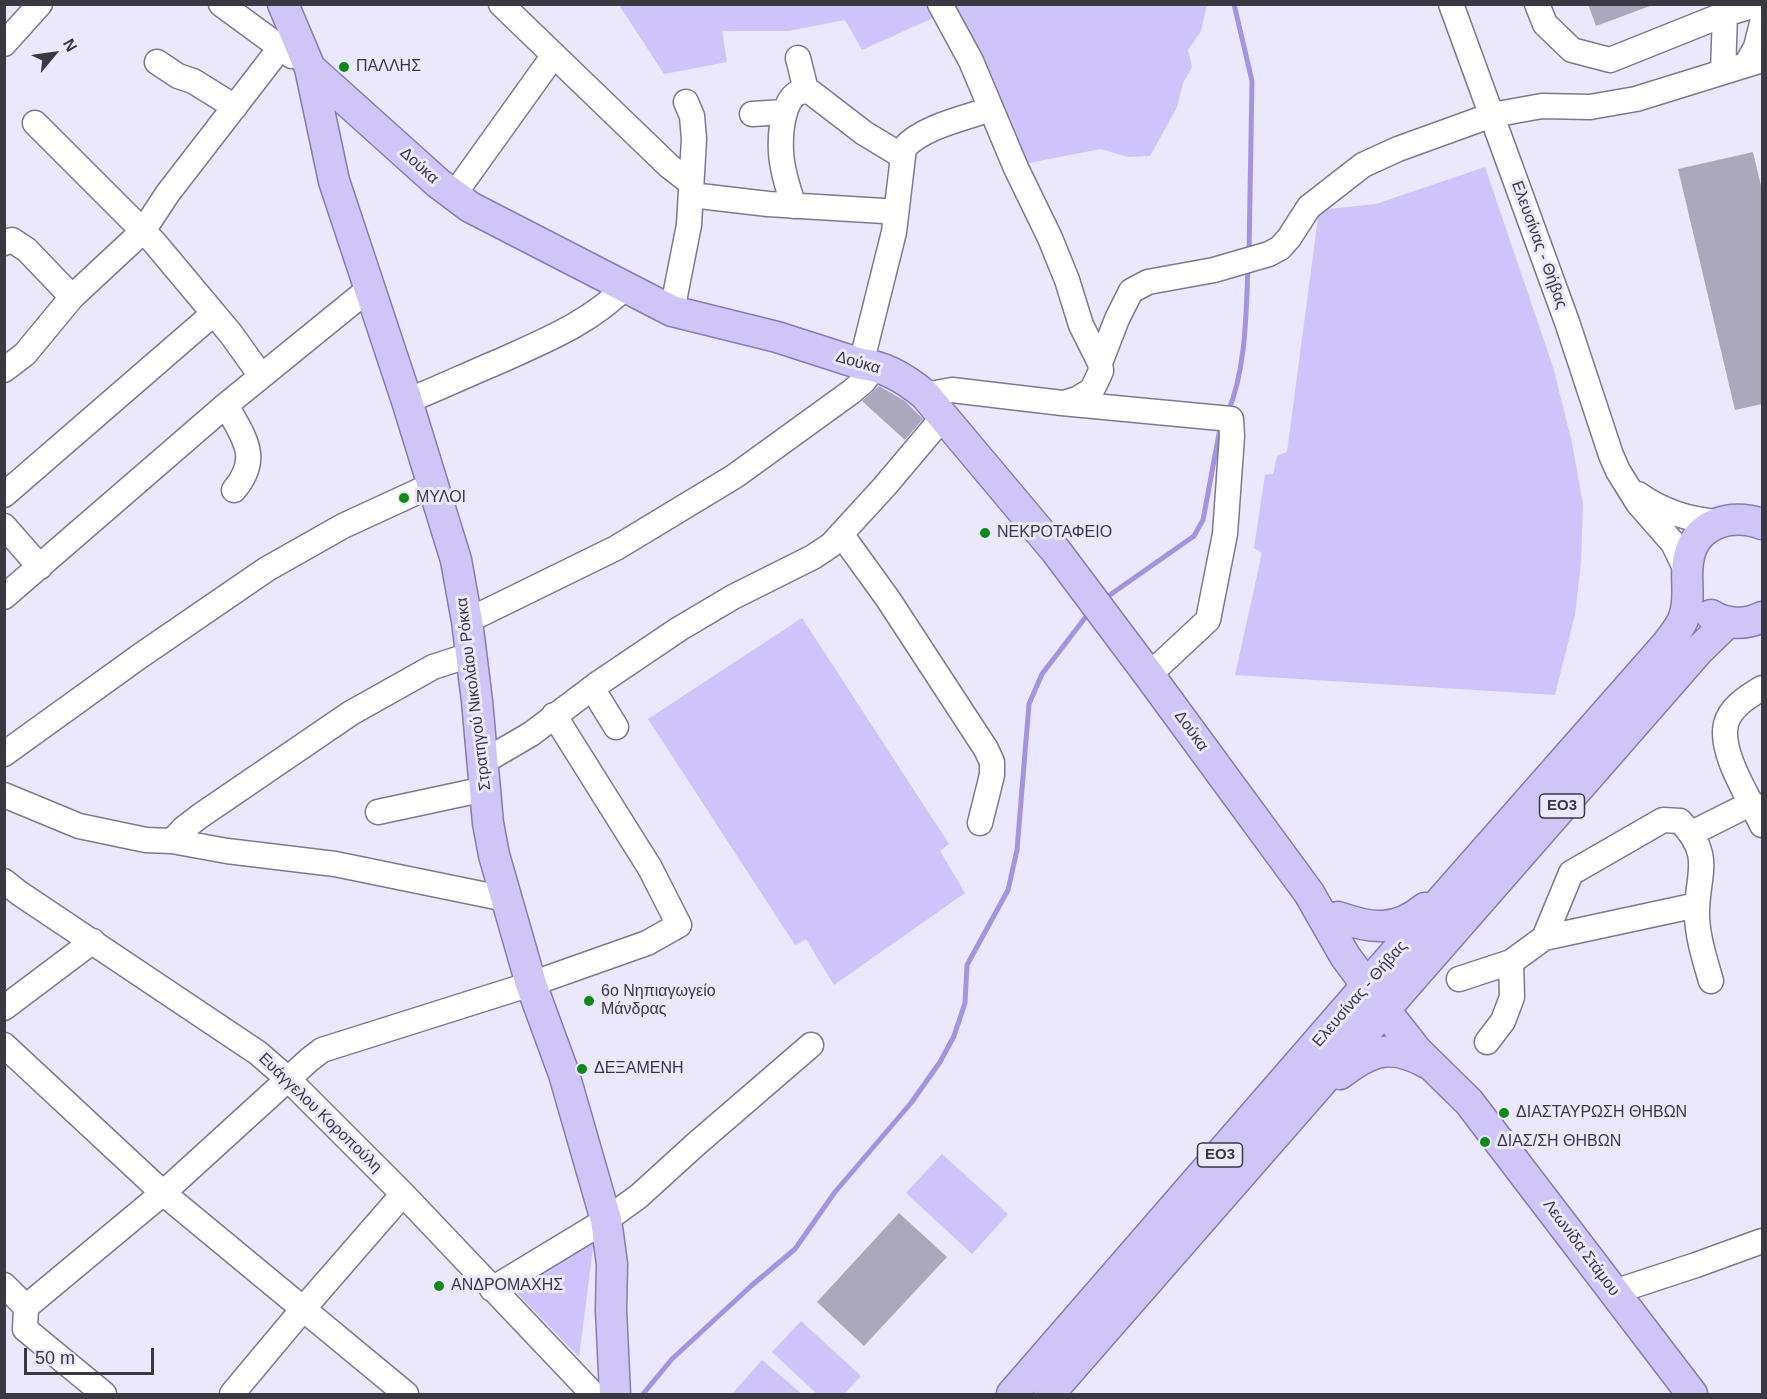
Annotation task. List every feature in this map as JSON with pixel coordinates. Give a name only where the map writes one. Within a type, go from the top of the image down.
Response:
[{"type":"main road","name":"Στρατηγού Νικολάου Ρόκκα","points":[[284,5],[310,68],[334,181],[407,401],[456,560],[467,621],[488,823],[494,855],[531,984],[564,1074],[606,1220],[612,1264],[611,1310],[615,1395]]},
{"type":"main road","name":"Δούκα","points":[[310,68],[453,196],[470,207],[672,311],[777,337],[897,375],[935,406],[1056,552],[1309,893],[1331,933],[1373,977],[1391,1001]]},
{"type":"main road","name":"Ελευσίνας - Θήβας","points":[[1012,1395],[1677,630],[1684,616],[1688,597],[1688,560],[1699,537],[1748,520]]},
{"type":"main road","name":"Ελευσίνας - Θήβας","points":[[1687,578],[1694,598],[1714,617],[1749,623]]},
{"type":"main road","name":"Ελευσίνας - Θήβας","points":[[1049,1395],[1692,658],[1749,623]]},
{"type":"main road","name":"ΕΟ3","points":[[1338,917],[1381,927],[1402,923],[1413,918],[1458,882]]},
{"type":"main road","name":"Δούκα","points":[[1309,893],[1348,927],[1373,977]]},
{"type":"main road","name":"Λεωνίδα Στάμου","points":[[1391,1001],[1430,1065],[1469,1102],[1692,1395]]},
{"type":"main road","name":"Λεωνίδα Στάμου","points":[[1391,1001],[1450,1065],[1469,1102]]},
{"type":"main road","name":"ΕΟ3","points":[[1304,1101],[1352,1064],[1376,1052],[1399,1052],[1413,1055],[1430,1065]]},
{"type":"street","points":[[4,44],[40,4]]},
{"type":"street","points":[[221,4],[310,68]]},
{"type":"street","points":[[501,4],[691,189],[794,206],[884,211],[896,214]]},
{"type":"street","points":[[940,4],[970,61],[1016,168],[1050,238],[1081,325],[1100,363],[1101,371],[1092,390],[1077,399],[1062,404]]},
{"type":"street","name":"Ελευσίνας - Θήβας","points":[[1451,4],[1567,322],[1618,471],[1649,517],[1673,543],[1687,578]]},
{"type":"street","points":[[1537,4],[1545,24],[1572,50],[1610,60],[1725,14],[1759,4]]},
{"type":"street","points":[[1725,14],[1744,66]]},
{"type":"street","points":[[1100,363],[1124,302],[1131,291],[1160,279],[1214,270],[1269,254],[1280,248],[1289,238],[1309,207],[1363,165],[1429,137],[1492,115],[1542,105],[1590,107],[1636,99],[1744,66],[1756,47],[1762,23]]},
{"type":"street","points":[[4,370],[25,354],[72,297],[143,231],[168,193],[280,48]]},
{"type":"street","points":[[453,196],[554,55]]},
{"type":"street","points":[[798,58],[806,90],[864,133],[902,156]]},
{"type":"street","points":[[157,62],[235,107]]},
{"type":"street","points":[[794,206],[786,184],[781,150],[785,112],[789,100],[795,94],[806,90]]},
{"type":"street","points":[[672,311],[689,225],[693,139],[692,116],[686,102]]},
{"type":"street","points":[[467,621],[616,548],[735,476],[864,381],[868,365],[869,337],[896,214],[904,148],[912,139],[991,109]]},
{"type":"street","points":[[752,114],[785,112]]},
{"type":"street","points":[[34,123],[143,231],[213,314],[261,376]]},
{"type":"street","points":[[4,243],[12,240],[27,250],[72,297]]},
{"type":"street","points":[[407,401],[549,338],[611,302],[626,286]]},
{"type":"street","points":[[4,597],[226,405],[370,288]]},
{"type":"street","points":[[4,495],[213,314]]},
{"type":"street","points":[[378,812],[484,775],[554,715],[679,629],[733,597],[813,557],[831,545],[935,406],[952,390],[1062,404],[1231,419],[1232,436],[1224,534],[1208,620],[1149,675]]},
{"type":"street","points":[[226,405],[247,444],[249,456],[248,467],[234,490]]},
{"type":"street","points":[[4,754],[140,656],[267,569],[343,526],[432,485]]},
{"type":"street","points":[[1627,485],[1644,498],[1676,514],[1697,520],[1748,520]]},
{"type":"street","points":[[4,526],[40,567]]},
{"type":"street","points":[[841,534],[888,599],[986,749],[992,762],[992,775],[980,823]]},
{"type":"street","points":[[172,841],[200,816],[351,713],[433,667],[470,655]]},
{"type":"street","points":[[592,687],[616,727]]},
{"type":"street","points":[[1762,688],[1745,699],[1733,711],[1726,722],[1725,739],[1730,757],[1762,825]]},
{"type":"street","points":[[26,1307],[163,1194],[322,1050],[531,984],[647,943],[679,925],[650,868],[554,715]]},
{"type":"street","points":[[4,795],[79,826],[146,840],[172,841],[227,851],[335,864],[506,898]]},
{"type":"street","points":[[1692,833],[1752,803]]},
{"type":"street","points":[[1544,938],[1571,873],[1663,820],[1680,821],[1692,833],[1700,850],[1703,868],[1697,894],[1697,919],[1702,949],[1712,981]]},
{"type":"street","name":"Ευάγγελου Κοροπούλη","points":[[4,881],[258,1053],[288,1079],[403,1194],[593,1395]]},
{"type":"street","points":[[1459,980],[1511,962],[1544,938],[1697,905]]},
{"type":"street","points":[[4,1008],[93,942]]},
{"type":"street","points":[[1487,1042],[1503,1021],[1512,997],[1511,962]]},
{"type":"street","points":[[4,1045],[163,1194],[406,1395]]},
{"type":"street","points":[[492,1288],[606,1220],[639,1196],[811,1045]]},
{"type":"street","points":[[232,1395],[403,1194]]},
{"type":"street","points":[[1614,1292],[1762,1241]]},
{"type":"street","points":[[4,1284],[26,1307],[25,1329],[104,1395]]},
{"type":"shaded area","points":[[925,4],[933,18],[862,50],[845,20],[788,31],[722,31],[727,62],[664,74],[619,5]]},
{"type":"shaded area","points":[[953,5],[1207,5],[1201,31],[1188,50],[1192,67],[1183,83],[1177,107],[1150,156],[1128,157],[1101,149],[1023,164]]},
{"type":"shaded area","points":[[1485,167],[1553,367],[1572,443],[1583,504],[1581,562],[1575,615],[1555,695],[1235,675],[1262,553],[1254,548],[1265,475],[1273,474],[1277,456],[1287,452],[1319,210],[1376,204]]},
{"type":"shaded area","points":[[802,618],[949,844],[940,851],[965,893],[834,985],[806,939],[795,945],[648,719]]},
{"type":"shaded area","points":[[942,1154],[1008,1214],[972,1254],[906,1193]]},
{"type":"shaded area","points":[[594,1240],[579,1357],[515,1291]]},
{"type":"shaded area","points":[[801,1321],[861,1376],[844,1394],[817,1394],[772,1352]]},
{"type":"shaded area","points":[[762,1360],[802,1394],[732,1394]]},
{"type":"building","points":[[1588,4],[1649,4],[1650,6],[1596,26]]},
{"type":"building","points":[[1753,152],[1762,190],[1762,404],[1735,410],[1678,169]]},
{"type":"building","points":[[879,386],[905,401],[923,419],[905,440],[862,401]]},
{"type":"building","points":[[899,1213],[947,1257],[864,1346],[817,1302]]},
{"type":"waterway","points":[[1234,4],[1252,81],[1249,253]]},
{"type":"waterway","points":[[1228,412],[1242,360],[1248,268]]},
{"type":"waterway","points":[[1107,597],[1194,536],[1203,520],[1222,426]]},
{"type":"waterway","points":[[643,1394],[672,1359],[795,1249],[835,1192],[911,1103],[940,1062],[954,1036],[965,1003],[967,965],[1008,890],[1017,850],[1029,704],[1042,674],[1088,614]]},
{"type":"place","name":"ΠΑΛΛΗΣ","points":[[344,67]]},
{"type":"place","name":"ΜΥΛΟΙ","points":[[404,498]]},
{"type":"place","name":"ΝΕΚΡΟΤΑΦΕΙΟ","points":[[985,533]]},
{"type":"place","name":"6ο Νηπιαγωγείο Μάνδρας","points":[[589,1001]]},
{"type":"place","name":"ΔΕΞΑΜΕΝΗ","points":[[582,1069]]},
{"type":"place","name":"ΔΙΑΣΤΑΥΡΩΣΗ ΘΗΒΩΝ","points":[[1504,1113]]},
{"type":"place","name":"ΔΙΑΣ/ΣΗ ΘΗΒΩΝ","points":[[1485,1142]]},
{"type":"place","name":"ΑΝΔΡΟΜΑΧΗΣ","points":[[439,1286]]}]
